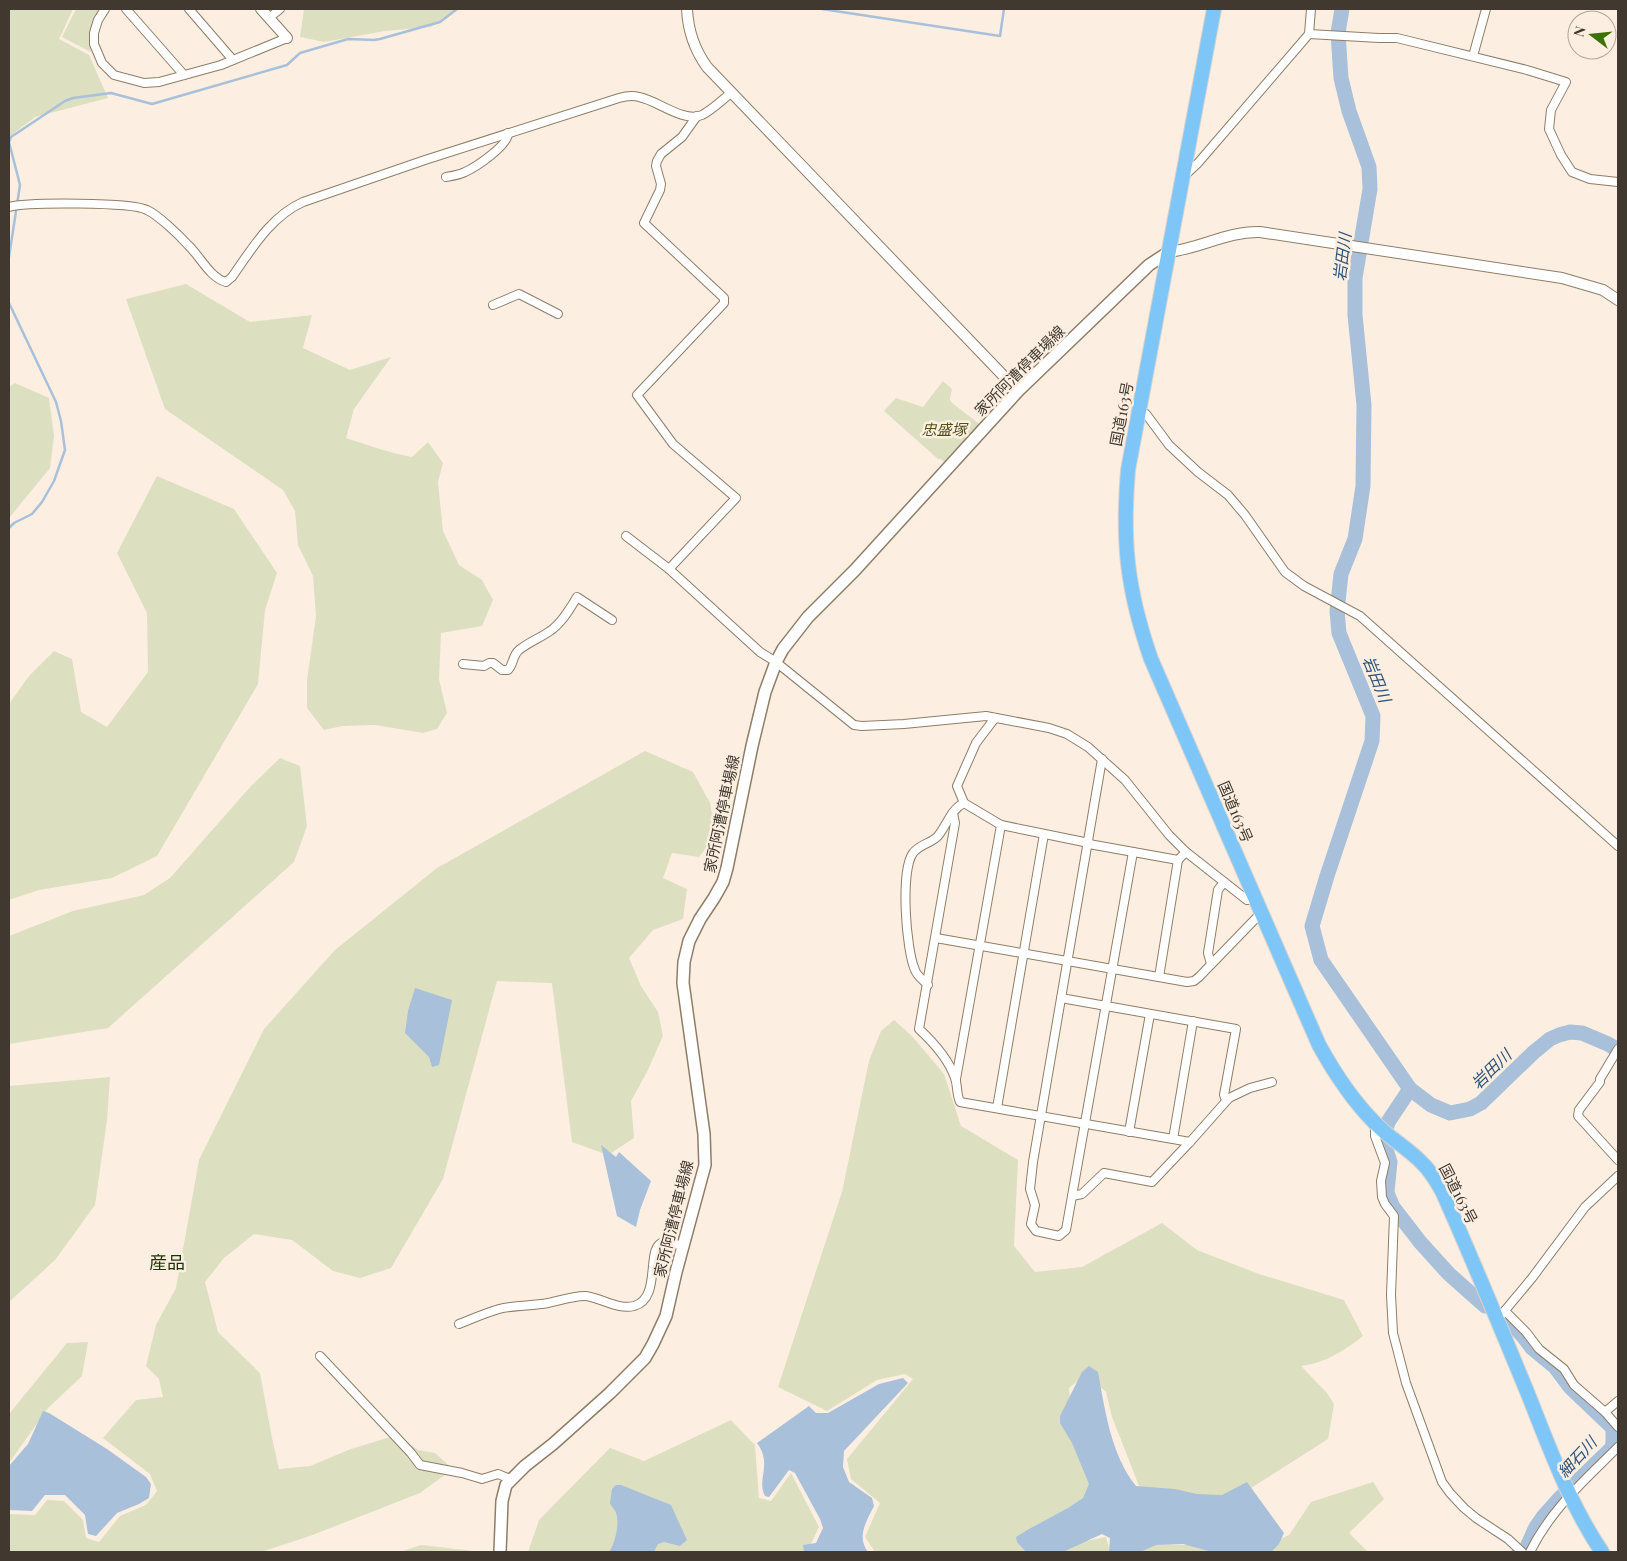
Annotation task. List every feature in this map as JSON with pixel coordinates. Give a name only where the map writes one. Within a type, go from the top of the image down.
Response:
[{"type":"highway","name":"国道163号","points":[[1214,9],[1128,470],[1125,520],[1128,576],[1133,603],[1151,659],[1319,1045],[1336,1075],[1354,1099],[1377,1125],[1422,1162],[1433,1175],[1501,1315],[1566,1490],[1585,1528],[1602,1552]]},
{"type":"main road","name":"家所阿漕停車場線","points":[[510,1479],[578,1422],[644,1358],[666,1316],[705,1165],[702,1116],[683,983],[684,962],[694,930],[723,882],[728,868],[752,746],[765,692],[776,662],[783,649],[808,617],[855,570],[1018,391],[1149,265],[1169,252]]},
{"type":"main road","points":[[500,1552],[504,1493],[510,1479]]},
{"type":"street","points":[[105,9],[98,20],[94,33],[94,44],[102,63],[110,72],[119,77],[151,83],[221,65],[287,38],[261,9]]},
{"type":"street","points":[[126,9],[184,75]]},
{"type":"street","points":[[189,9],[233,60]]},
{"type":"street","points":[[269,18],[280,9]]},
{"type":"street","points":[[687,9],[690,32],[696,49],[706,67],[1018,391]]},
{"type":"street","points":[[1182,178],[1198,163],[1309,34],[1311,9]]},
{"type":"street","points":[[1473,56],[1486,9]]},
{"type":"street","points":[[1309,34],[1397,38],[1527,70],[1566,82],[1551,110],[1549,128],[1561,155],[1572,172],[1590,179],[1618,182]]},
{"type":"street","points":[[9,207],[86,204],[145,208],[188,244],[213,275],[226,282],[232,277],[261,237],[290,207],[425,160],[620,98],[633,96],[655,102],[677,114],[697,116],[703,114],[731,93]]},
{"type":"street","points":[[669,570],[736,498],[674,444],[637,395],[724,303],[724,298],[644,223],[660,190],[661,184],[656,166],[657,161],[661,154],[682,137],[697,116]]},
{"type":"street","points":[[446,177],[467,171],[483,161],[507,140],[508,133]]},
{"type":"street","points":[[1169,252],[1186,250],[1236,233],[1246,231],[1260,232],[1562,278],[1603,290],[1618,300]]},
{"type":"street","points":[[493,305],[519,294],[558,314]]},
{"type":"street","points":[[1140,411],[1146,414],[1170,445],[1198,472],[1228,495],[1245,515],[1286,572],[1304,586],[1350,610],[1366,621],[1618,846]]},
{"type":"street","points":[[626,536],[669,570],[760,652],[776,662],[854,725],[870,726],[986,716],[1049,728],[1067,734],[1088,747],[1124,780],[1170,836],[1186,852],[1247,900],[1255,899]]},
{"type":"street","points":[[463,664],[484,666],[493,663],[502,670],[508,670],[511,667],[514,655],[532,640],[553,628],[570,609],[577,597],[612,620]]},
{"type":"street","points":[[995,718],[976,743],[957,786],[964,803],[1001,825],[1089,844],[1178,860]]},
{"type":"street","points":[[1102,759],[1030,1189],[1034,1205],[1032,1224],[1036,1231],[1058,1236],[1066,1230],[1133,852]]},
{"type":"street","points":[[928,985],[918,975],[912,961],[906,918],[906,879],[909,861],[913,853],[922,844],[937,838],[952,813],[958,806],[964,803]]},
{"type":"street","points":[[952,813],[956,823],[920,1029],[939,1050],[956,1079]]},
{"type":"street","points":[[1001,825],[956,1079],[956,1095],[960,1102],[1190,1142]]},
{"type":"street","points":[[997,1108],[1044,834]]},
{"type":"street","points":[[1159,977],[1178,860],[1186,852]]},
{"type":"street","points":[[1211,964],[1208,953],[1218,890],[1224,882]]},
{"type":"street","points":[[936,938],[1187,982],[1194,981],[1261,913]]},
{"type":"street","points":[[1061,998],[1236,1028],[1224,1095],[1226,1100]]},
{"type":"street","points":[[1129,1132],[1150,1014]]},
{"type":"street","points":[[1173,1139],[1193,1020]]},
{"type":"street","points":[[1618,1049],[1600,1082],[1579,1110],[1578,1116],[1618,1160]]},
{"type":"street","points":[[1072,1196],[1082,1194],[1104,1174],[1152,1182],[1226,1100],[1250,1088],[1272,1082]]},
{"type":"street","points":[[1377,1125],[1375,1136],[1385,1163],[1381,1181],[1382,1196],[1385,1204],[1394,1216],[1392,1323],[1406,1383],[1445,1488],[1476,1518],[1508,1539],[1519,1550]]},
{"type":"street","points":[[1618,1176],[1585,1207],[1532,1278],[1501,1315],[1526,1332],[1539,1349],[1564,1370],[1574,1385],[1605,1412],[1618,1427]]},
{"type":"street","points":[[459,1324],[500,1309],[538,1305],[584,1296],[626,1308],[634,1306],[645,1300],[648,1293],[652,1281],[657,1246],[660,1243],[668,1242],[683,1246]]},
{"type":"street","points":[[320,1356],[420,1465],[482,1478],[498,1474],[510,1479]]},
{"type":"street","points":[[1605,1412],[1618,1401]]},
{"type":"street","points":[[1530,1552],[1566,1490],[1618,1447]]},
{"type":"green space","points":[[9,9],[73,9],[59,39],[89,55],[108,98],[35,117],[9,137]]},
{"type":"green space","points":[[76,9],[100,9],[92,30],[91,52],[62,37]]},
{"type":"green space","points":[[304,9],[457,9],[431,27],[385,31],[324,42],[300,37]]},
{"type":"green space","points":[[186,284],[250,322],[312,315],[303,348],[350,370],[391,357],[354,409],[346,438],[412,457],[428,442],[443,463],[438,482],[443,531],[459,565],[482,580],[493,600],[482,626],[441,633],[439,679],[447,713],[437,729],[423,733],[375,725],[343,726],[324,730],[307,708],[307,680],[316,616],[313,576],[298,545],[295,511],[283,490],[165,409],[126,299]]},
{"type":"green space","name":"忠盛塚","points":[[943,381],[952,389],[950,399],[952,403],[982,426],[946,464],[884,411],[896,398],[923,407]]},
{"type":"green space","points":[[15,383],[49,398],[54,436],[50,468],[9,518],[9,387]]},
{"type":"green space","points":[[157,476],[234,509],[277,573],[265,610],[258,684],[157,856],[112,878],[39,890],[9,900],[9,704],[29,676],[54,651],[72,659],[81,712],[107,727],[148,672],[147,613],[117,553]]},
{"type":"green space","points":[[645,751],[693,772],[710,803],[716,836],[699,857],[672,853],[663,878],[687,889],[683,919],[653,930],[629,958],[641,986],[658,1012],[663,1036],[647,1072],[631,1101],[634,1138],[608,1155],[572,1142],[552,983],[497,981],[443,1179],[391,1268],[360,1278],[333,1271],[292,1240],[254,1234],[224,1258],[205,1282],[218,1332],[260,1373],[279,1469],[310,1466],[351,1449],[397,1435],[418,1450],[435,1453],[453,1469],[420,1493],[310,1536],[261,1552],[9,1552],[9,1514],[35,1515],[47,1500],[64,1501],[83,1520],[86,1538],[99,1542],[120,1516],[146,1505],[157,1491],[150,1474],[103,1438],[136,1400],[163,1397],[159,1379],[146,1366],[156,1325],[176,1288],[199,1160],[264,1029],[335,950],[437,868]]},
{"type":"green space","points":[[280,758],[300,766],[307,826],[294,862],[108,1028],[9,1044],[9,936],[73,911],[144,895],[170,878],[251,786]]},
{"type":"green space","points":[[894,1020],[912,1036],[944,1074],[961,1126],[1018,1160],[1014,1246],[1035,1272],[1082,1267],[1162,1223],[1197,1250],[1259,1274],[1344,1300],[1363,1336],[1349,1347],[1334,1355],[1318,1362],[1301,1366],[1327,1393],[1334,1404],[1328,1439],[1229,1502],[1176,1501],[1139,1486],[1112,1417],[1106,1392],[1096,1383],[1081,1378],[1069,1388],[1073,1431],[1099,1492],[1028,1552],[875,1552],[865,1537],[880,1503],[851,1479],[847,1459],[913,1379],[905,1374],[877,1380],[827,1411],[778,1387],[842,1192],[869,1061],[881,1031]]},
{"type":"green space","points":[[110,1077],[107,1120],[95,1205],[55,1260],[9,1302],[9,1086]]},
{"type":"green space","points":[[88,1342],[82,1376],[48,1408],[9,1463],[9,1414],[67,1343]]},
{"type":"green space","points":[[731,1420],[755,1445],[759,1498],[771,1501],[791,1473],[819,1527],[807,1552],[528,1552],[539,1520],[610,1448],[644,1461]]},
{"type":"green space","points":[[1373,1482],[1384,1499],[1349,1533],[1368,1552],[1262,1552],[1266,1546],[1289,1535],[1311,1502]]},
{"type":"green space","points":[[1106,1537],[1110,1552],[1033,1552]]},
{"type":"green space","points":[[1146,1544],[1189,1545],[1214,1552],[1140,1552]]},
{"type":"green space","points":[[421,1545],[482,1552],[400,1552]]},
{"type":"water","points":[[415,988],[452,1000],[439,1065],[432,1067],[429,1057],[405,1033],[408,1011]]},
{"type":"water","points":[[601,1145],[616,1157],[619,1152],[651,1181],[636,1227],[617,1216]]},
{"type":"water","points":[[1089,1366],[1098,1372],[1110,1432],[1120,1460],[1136,1486],[1175,1489],[1197,1494],[1222,1495],[1247,1482],[1284,1533],[1279,1544],[1271,1552],[1212,1552],[1183,1544],[1156,1545],[1140,1552],[1109,1552],[1110,1538],[1102,1534],[1063,1552],[1026,1552],[1017,1542],[1016,1537],[1083,1498],[1089,1484],[1072,1443],[1060,1423],[1060,1416],[1082,1372]]},
{"type":"water","points":[[903,1378],[908,1383],[844,1451],[843,1467],[849,1482],[872,1498],[874,1506],[863,1535],[868,1552],[804,1552],[803,1545],[816,1543],[823,1528],[820,1519],[795,1473],[789,1470],[769,1497],[765,1496],[762,1484],[764,1458],[757,1443],[809,1406],[816,1413],[828,1413],[879,1384]]},
{"type":"water","points":[[43,1411],[107,1449],[146,1477],[151,1484],[149,1498],[117,1513],[96,1536],[88,1534],[85,1515],[65,1495],[45,1495],[32,1511],[9,1510],[9,1466],[28,1444]]},
{"type":"water","points":[[616,1485],[621,1485],[671,1505],[687,1540],[680,1546],[664,1542],[658,1544],[654,1552],[609,1552],[615,1539],[617,1528],[616,1513],[610,1503],[612,1489]]},
{"type":"waterway","points":[[9,257],[20,185],[9,142],[11,137],[65,101],[73,98],[111,93],[152,104],[287,65],[300,53],[348,39],[380,39],[440,22],[457,9]]},
{"type":"waterway","points":[[822,9],[1000,36],[1004,9]]},
{"type":"waterway","name":"岩田川","points":[[1342,9],[1338,33],[1341,78],[1349,111],[1369,167],[1370,189],[1355,278],[1355,315],[1364,405],[1363,486],[1355,539],[1341,574],[1337,611],[1339,633],[1373,716],[1372,741],[1312,926],[1321,960],[1410,1089],[1431,1105],[1450,1113],[1470,1109],[1481,1103],[1534,1052],[1550,1039],[1559,1035],[1570,1032],[1582,1033],[1618,1050]]},
{"type":"waterway","points":[[9,303],[56,402],[65,450],[54,481],[42,502],[32,514],[14,523],[9,528]]},
{"type":"waterway","name":"細石川","points":[[1410,1089],[1388,1122],[1383,1140],[1390,1162],[1387,1192],[1389,1198],[1393,1207],[1420,1242],[1449,1274],[1485,1306]]},
{"type":"waterway","name":"細石川","points":[[1508,1320],[1532,1348],[1555,1367],[1570,1387],[1613,1428],[1612,1448],[1559,1499],[1536,1527],[1526,1549],[1519,1552]]},
{"type":"district","name":"産品","points":[[167,1263]]}]
